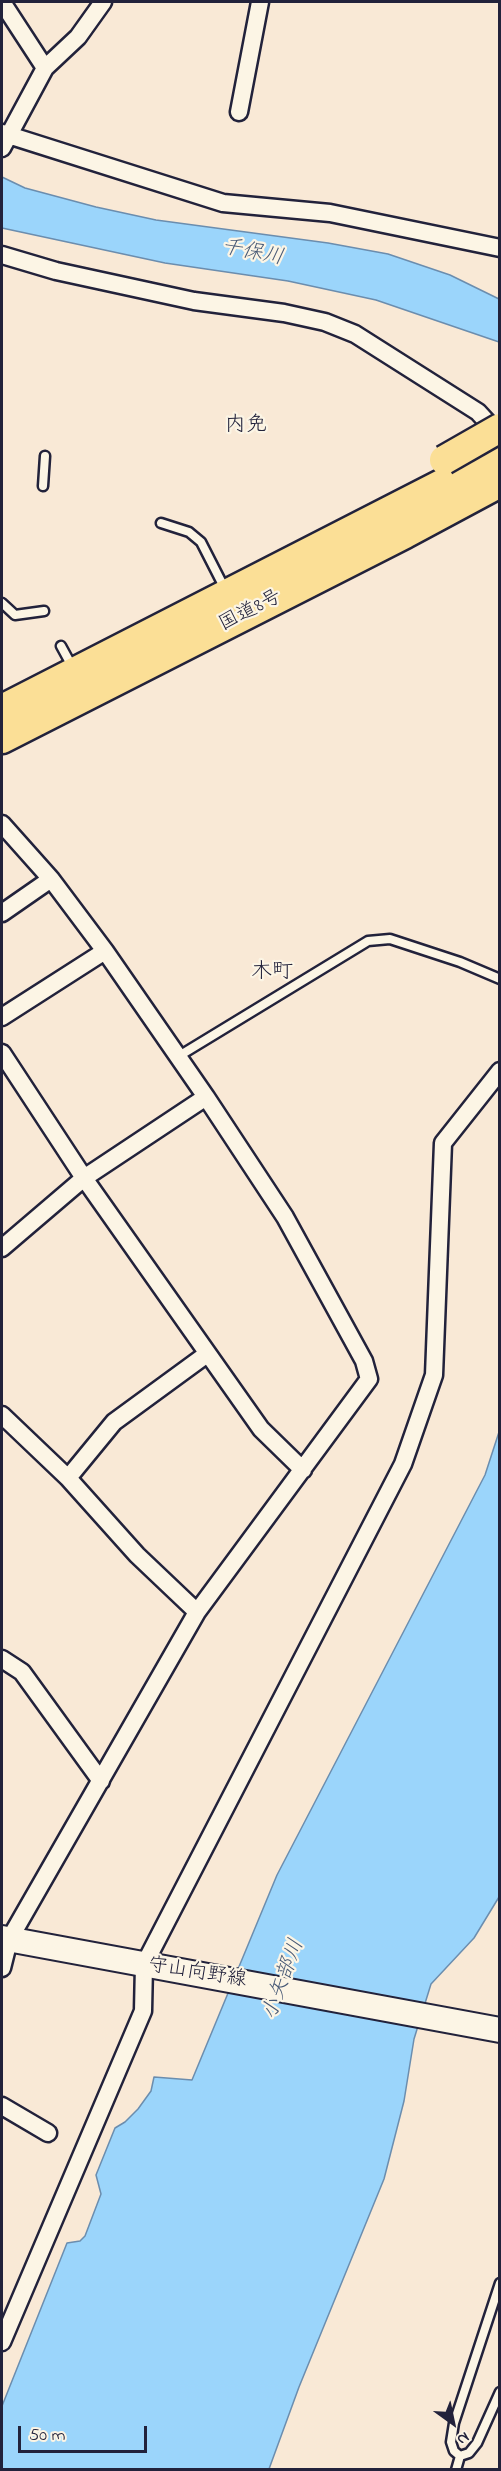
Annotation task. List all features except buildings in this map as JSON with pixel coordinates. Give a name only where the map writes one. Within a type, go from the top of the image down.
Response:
[{"type":"highway","points":[[448,469],[500,428]]},
{"type":"highway","points":[[448,469],[500,454]]},
{"type":"highway","name":"国道8号","points":[[2,709],[329,541],[448,469]]},
{"type":"highway","name":"国道8号","points":[[2,739],[493,488]]},
{"type":"main road","name":"守山向野線","points":[[5,1939],[500,2030]]},
{"type":"street","points":[[2,2],[45,68]]},
{"type":"street","points":[[103,2],[78,37],[45,68],[5,138],[224,202],[330,213],[500,248]]},
{"type":"street","points":[[239,112],[260,2]]},
{"type":"street","points":[[2,255],[56,271],[174,297],[284,313],[325,322],[356,334],[478,412],[500,436]]},
{"type":"street","points":[[2,824],[51,879],[105,951],[206,1096],[285,1217],[364,1361],[369,1379],[197,1612],[101,1780],[5,1939],[2,1968]]},
{"type":"street","points":[[2,913],[51,879]]},
{"type":"street","points":[[2,1017],[105,951]]},
{"type":"street","points":[[2,1053],[84,1178],[261,1430],[303,1470]]},
{"type":"street","points":[[2,2342],[143,2011],[153,1966],[403,1464],[434,1375],[443,1143],[500,1071]]},
{"type":"street","points":[[2,1248],[84,1178],[206,1096]]},
{"type":"street","points":[[68,1478],[114,1422],[207,1354]]},
{"type":"street","points":[[2,1415],[68,1478],[137,1555],[197,1612]]},
{"type":"street","points":[[2,1659],[22,1672],[101,1780]]},
{"type":"street","points":[[2,2106],[48,2133]]},
{"type":"lane","points":[[43,486],[45,456]]},
{"type":"lane","points":[[161,524],[189,532],[201,542],[227,593]]},
{"type":"lane","points":[[2,603],[15,615],[44,611]]},
{"type":"lane","points":[[61,646],[75,671]]},
{"type":"lane","points":[[179,1056],[368,941],[390,939],[460,962],[500,979]]},
{"type":"lane","points":[[460,2456],[454,2451],[451,2442],[454,2423],[500,2283]]},
{"type":"lane","points":[[460,2456],[469,2453],[477,2444],[500,2392]]},
{"type":"lane","points":[[456,2469],[460,2456]]},
{"type":"water","name":"千保川","points":[[2,177],[25,188],[156,220],[328,243],[388,254],[450,275],[499,299],[499,342],[376,300],[288,281],[165,263],[2,228]]},
{"type":"water","name":"小矢部川","points":[[499,1432],[499,1897],[474,1938],[431,1984],[414,2039],[404,2101],[384,2179],[299,2387],[269,2469],[2,2469],[2,2406],[67,2243],[80,2241],[85,2236],[101,2194],[96,2175],[115,2128],[138,2109],[151,2091],[154,2077],[192,2080],[277,1875],[485,1475]]},
{"type":"district","name":"内免","points":[[246,427]]},
{"type":"district","name":"木町","points":[[272,974]]}]
